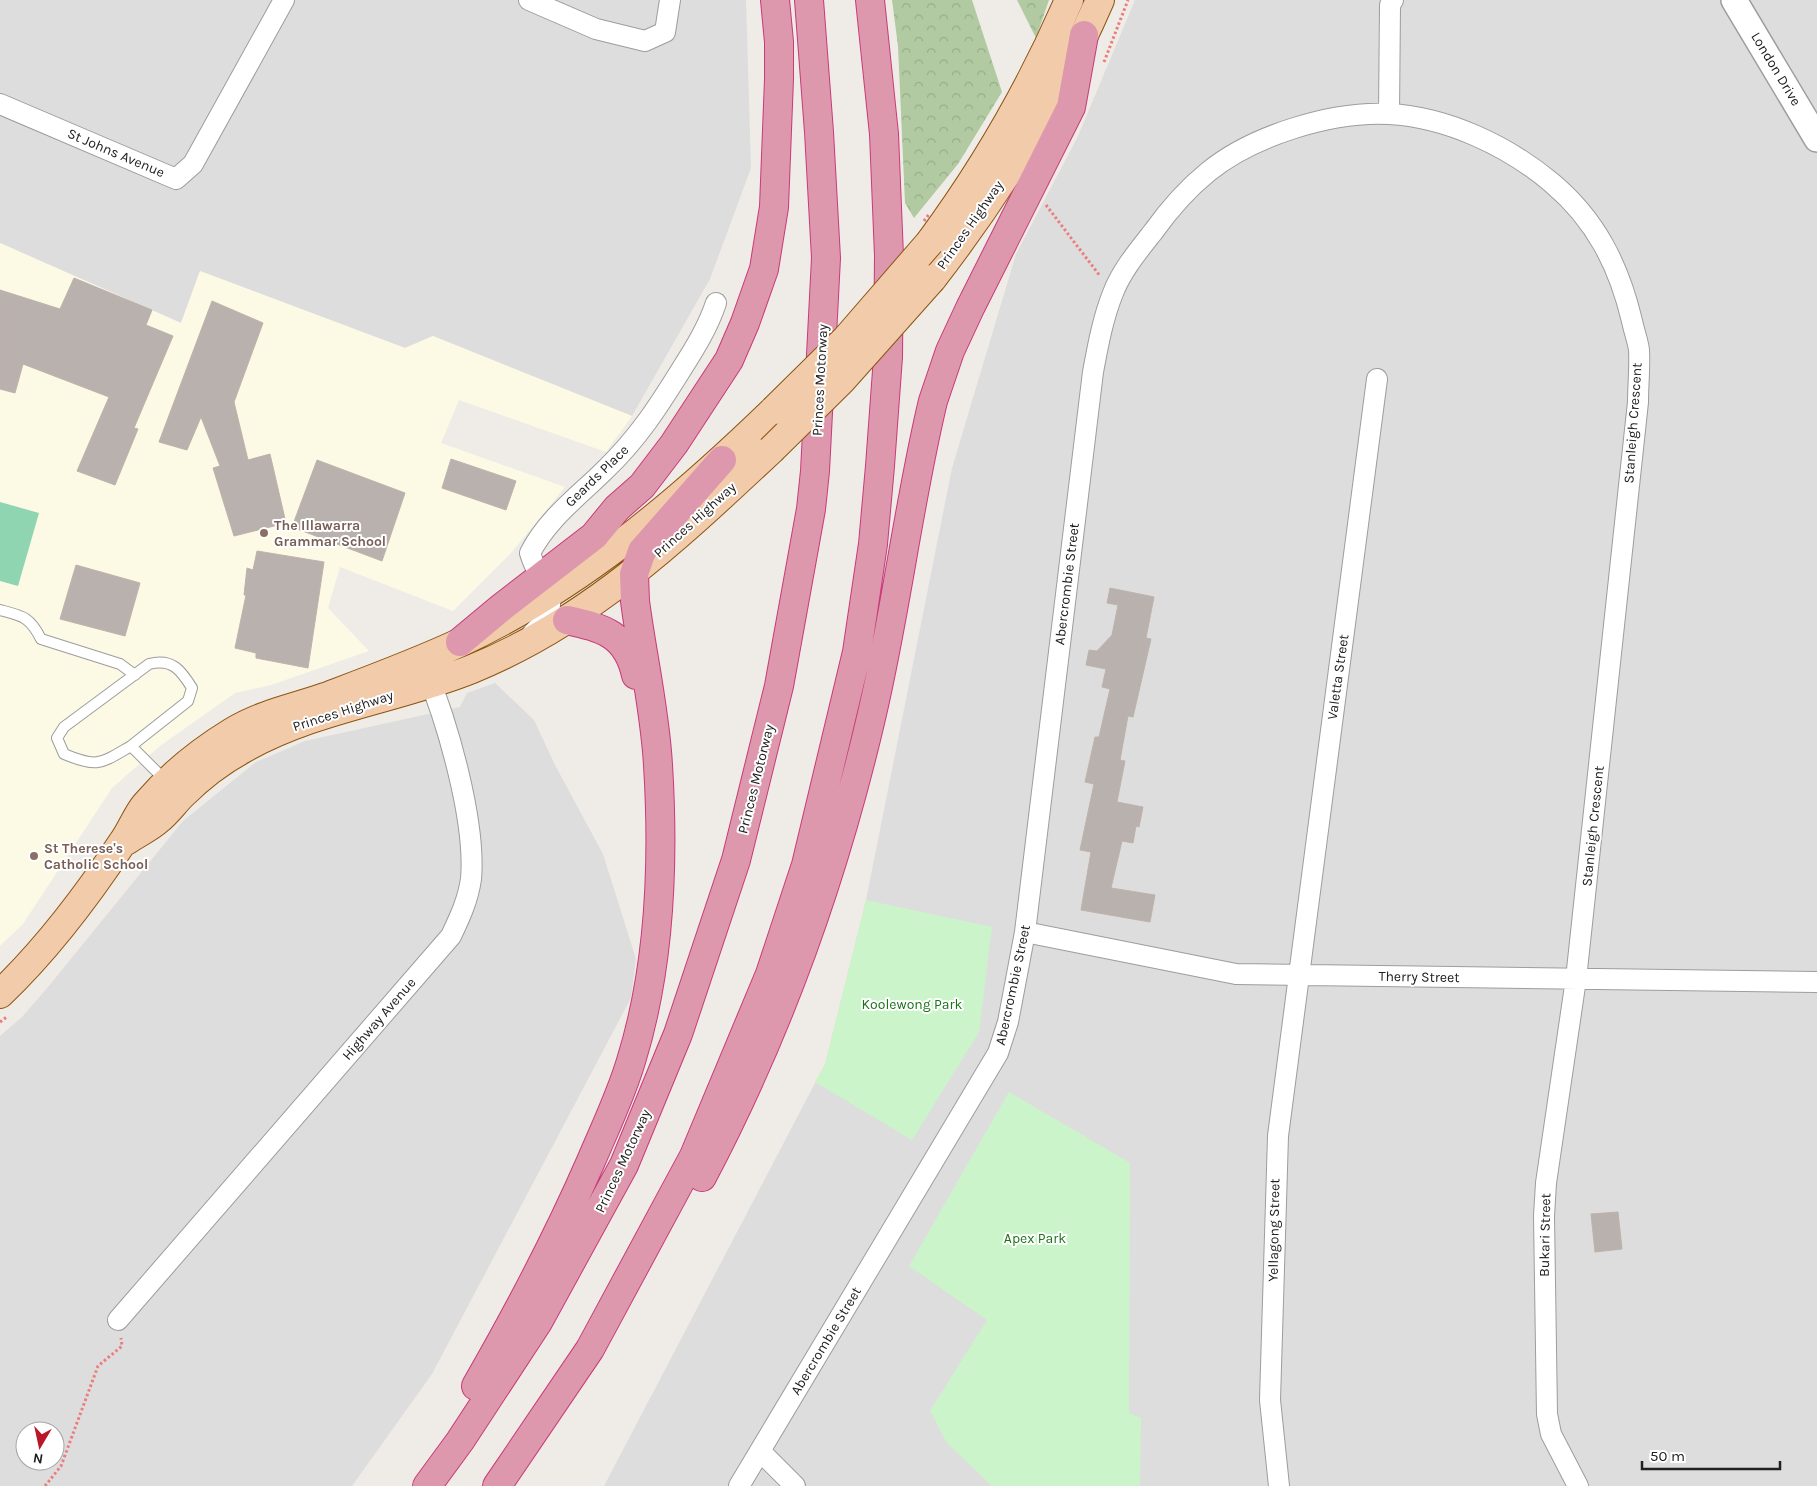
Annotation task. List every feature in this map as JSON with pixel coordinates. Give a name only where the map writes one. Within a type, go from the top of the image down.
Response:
[{"type":"highway","points":[[460,642],[545,586],[594,536],[617,508],[642,486],[703,403],[729,360],[745,323],[764,269],[774,207],[779,79],[779,42],[775,0]]},
{"type":"highway","name":"Princes Motorway","points":[[427,1486],[460,1441],[538,1322],[624,1164],[678,1034],[736,860],[779,686],[811,509],[815,471],[826,258],[820,132],[809,0]]},
{"type":"highway","points":[[497,1486],[590,1349],[694,1156],[770,974],[806,865],[858,652],[873,544],[888,357],[889,256],[884,134],[870,0]]},
{"type":"highway","points":[[590,1349],[605,1344],[678,1222],[735,1112],[779,1010],[825,882],[871,718],[933,401],[950,351],[970,308],[1071,107],[1084,35]]},
{"type":"highway","points":[[406,1486],[467,1400],[512,1324],[576,1194],[618,1098],[631,1061],[648,989],[659,898],[658,765],[634,600],[634,574],[642,551],[722,460]]},
{"type":"highway","points":[[567,620],[591,626],[613,635],[629,654],[634,666],[643,707],[659,832]]},
{"type":"main road","name":"Princes Highway","points":[[545,586],[626,540],[722,460],[846,339],[930,242],[968,191],[1008,126],[1069,0]]},
{"type":"main road","name":"Princes Highway","points":[[6,1003],[123,842],[143,807],[167,782],[210,748],[249,722],[323,698],[426,671],[473,668],[520,646],[601,599],[683,533],[842,380],[932,279],[993,193],[1024,143],[1084,35],[1100,0]]},
{"type":"main road","name":"Princes Highway","points":[[123,842],[158,820],[206,774],[259,740],[309,721],[426,671],[460,642]]},
{"type":"street","name":"St Johns Avenue","points":[[0,104],[176,179],[193,164],[284,0]]},
{"type":"street","points":[[529,0],[596,29],[645,40],[665,32],[670,0]]},
{"type":"street","name":"London Drive","points":[[1734,0],[1817,139]]},
{"type":"street","points":[[1388,114],[1389,2]]},
{"type":"street","name":"Stanleigh Crescent","points":[[1084,445],[1100,330],[1113,292],[1131,260],[1168,212],[1208,172],[1252,143],[1292,129],[1333,120],[1388,114],[1442,123],[1494,144],[1533,167],[1582,212],[1607,249],[1624,287],[1639,350],[1638,402],[1576,979]]},
{"type":"street","name":"Geards Place","points":[[520,646],[545,622],[551,611],[545,586],[530,553],[537,539],[576,495],[636,439],[698,343],[710,322],[716,303]]},
{"type":"street","name":"Valetta Street","points":[[1299,975],[1377,378]]},
{"type":"street","name":"Abercrombie Street","points":[[738,1486],[998,1053],[1008,1022],[1025,932],[1084,445]]},
{"type":"street","name":"Highway Avenue","points":[[118,1320],[451,936],[464,910],[470,879],[471,838],[454,761],[426,671]]},
{"type":"street","name":"Therry Street","points":[[1025,932],[1236,974],[1817,982]]},
{"type":"street","name":"Yellagong Street","points":[[1279,1486],[1270,1400],[1276,1170],[1299,975]]},
{"type":"street","name":"Bukari Street","points":[[1576,979],[1546,1183],[1544,1216],[1547,1414],[1551,1434],[1578,1486]]},
{"type":"street","points":[[760,1451],[795,1486]]},
{"type":"lane","points":[[0,610],[24,616],[35,628],[41,639],[120,664],[135,675]]},
{"type":"lane","points":[[161,661],[180,670],[192,688],[188,701],[131,746],[106,760],[88,764],[64,754],[57,738],[64,727],[149,664],[161,661]]},
{"type":"lane","points":[[131,746],[167,782]]},
{"type":"path","points":[[1045,204],[1101,278]]},
{"type":"path","points":[[0,1022],[6,1003]]},
{"type":"path","points":[[44,1486],[61,1466],[98,1366],[122,1346]]},
{"type":"shaded area","points":[[0,0],[746,0],[751,168],[710,279],[632,416],[433,336],[405,348],[200,271],[181,323],[0,243]]},
{"type":"shaded area","points":[[1135,0],[1817,0],[1817,1486],[604,1486],[825,1064],[866,900],[952,468],[1016,254],[1078,136]]},
{"type":"shaded area","name":"The Illawarra Grammar School","points":[[0,243],[181,323],[200,271],[405,348],[433,336],[632,416],[606,452],[459,400],[441,443],[565,487],[511,553],[453,611],[340,567],[328,608],[369,651],[271,685],[235,693],[160,746],[112,788],[23,924],[0,946]]},
{"type":"shaded area","points":[[495,683],[534,720],[555,765],[603,854],[636,959],[631,998],[432,1374],[352,1486],[0,1486],[0,1036],[22,1017],[48,987],[183,821],[256,762],[305,741],[460,707],[467,693]]},
{"type":"green space","points":[[892,0],[972,0],[1002,92],[958,164],[914,218],[905,203],[898,46]]},
{"type":"green space","points":[[1017,0],[1049,0],[1036,38]]},
{"type":"green space","points":[[0,502],[39,513],[18,586],[0,581]]},
{"type":"green space","name":"Koolewong Park","points":[[866,900],[992,927],[979,1032],[912,1140],[815,1082],[825,1064]]},
{"type":"green space","name":"Apex Park","points":[[1009,1092],[1130,1163],[1129,1413],[1141,1418],[1140,1486],[992,1486],[947,1443],[930,1411],[987,1320],[909,1266]]},
{"type":"building","points":[[74,278],[152,310],[146,325],[173,336],[134,428],[138,429],[115,485],[77,471],[109,397],[23,364],[15,393],[0,389],[0,290],[60,309]]},
{"type":"building","points":[[212,301],[263,323],[234,402],[248,460],[270,454],[286,523],[234,536],[213,468],[220,466],[201,417],[187,450],[159,442]]},
{"type":"building","points":[[451,459],[516,481],[506,510],[442,488]]},
{"type":"building","points":[[317,460],[405,493],[382,561],[292,527]]},
{"type":"building","points":[[257,551],[324,562],[308,668],[256,658],[256,653],[235,648],[246,595],[244,595],[247,568],[253,570]]},
{"type":"building","points":[[76,565],[140,583],[125,636],[60,619]]},
{"type":"building","points":[[1110,588],[1154,597],[1146,638],[1151,639],[1133,717],[1128,716],[1120,760],[1125,761],[1117,802],[1143,807],[1139,827],[1136,826],[1133,843],[1122,841],[1111,888],[1155,895],[1150,922],[1081,910],[1091,852],[1080,850],[1094,784],[1085,782],[1095,737],[1099,737],[1110,689],[1102,687],[1106,669],[1086,665],[1089,650],[1097,651],[1112,635],[1118,605],[1107,603]]},
{"type":"building","points":[[1618,1212],[1622,1249],[1595,1252],[1591,1214]]},
{"type":"place","name":"The Illawarra Grammar School","points":[[264,533]]},
{"type":"place","name":"St Therese's Catholic School","points":[[34,856]]}]
